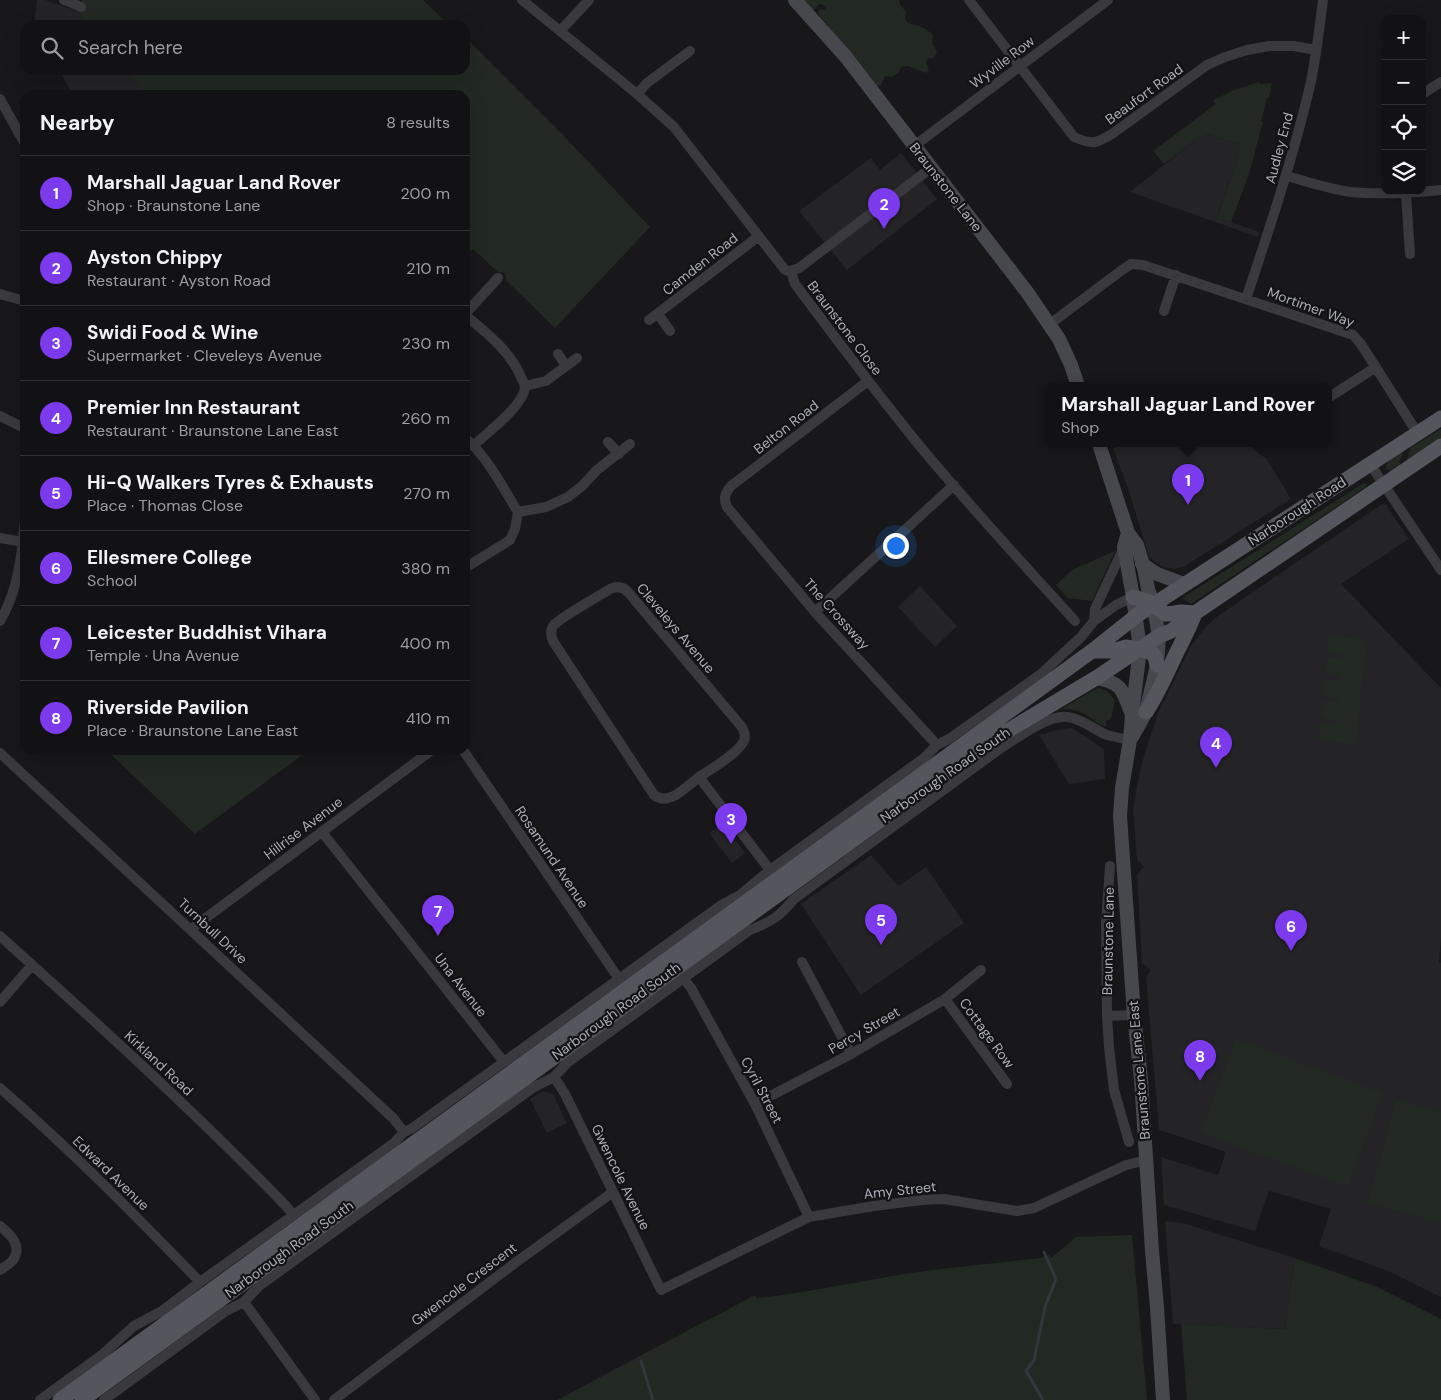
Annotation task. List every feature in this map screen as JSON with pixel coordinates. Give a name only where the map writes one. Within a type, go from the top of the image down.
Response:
[{"type":"main road","name":"Narborough Road","points":[[1150,596],[1171,594],[1441,418]]},
{"type":"main road","name":"Narborough Road","points":[[1159,636],[1171,631],[1441,446]]},
{"type":"main road","points":[[1133,597],[1150,596],[1165,614],[1195,613],[1188,633],[1155,698],[1139,713]]},
{"type":"main road","name":"Narborough Road South","points":[[60,1400],[1092,651],[1136,616],[1150,596]]},
{"type":"main road","name":"Narborough Road South","points":[[82,1400],[984,744],[1118,665],[1159,636]]},
{"type":"main road","points":[[1092,651],[1113,651],[1126,647],[1140,648],[1152,653],[1157,665]]},
{"type":"street","points":[[64,0],[81,6]]},
{"type":"street","name":"Braunstone Close","points":[[522,0],[637,94],[674,127],[784,270],[791,271],[795,284],[868,381],[954,485],[1075,621]]},
{"type":"street","points":[[560,31],[590,0]]},
{"type":"street","name":"Braunstone Lane","points":[[795,0],[846,57],[1027,292],[1059,339],[1077,382]]},
{"type":"street","points":[[969,0],[1019,67]]},
{"type":"street","name":"Wyville Row","points":[[914,146],[1108,0]]},
{"type":"street","name":"Audley End","points":[[1246,298],[1287,176],[1309,90],[1323,0]]},
{"type":"street","name":"Beaufort Road","points":[[1019,67],[1074,137],[1087,143],[1092,143],[1098,142],[1112,134],[1207,65],[1226,57],[1247,50],[1269,46],[1294,46],[1316,50]]},
{"type":"street","points":[[637,94],[647,83],[690,51]]},
{"type":"street","points":[[1426,92],[1441,82]]},
{"type":"street","points":[[0,99],[20,135]]},
{"type":"street","points":[[791,271],[799,268],[931,168]]},
{"type":"street","points":[[1287,176],[1328,188],[1350,192],[1381,193]]},
{"type":"street","points":[[1426,192],[1441,190]]},
{"type":"street","points":[[1406,195],[1410,254]]},
{"type":"street","name":"Camden Road","points":[[670,331],[653,317],[758,236]]},
{"type":"street","name":"Mortimer Way","points":[[1050,324],[1131,264],[1143,265],[1353,335],[1361,344],[1418,434]]},
{"type":"street","points":[[1164,310],[1176,275]]},
{"type":"street","points":[[470,309],[498,278]]},
{"type":"street","points":[[0,294],[20,300]]},
{"type":"street","points":[[470,319],[486,332],[516,366],[525,386],[519,401],[510,412],[474,445]]},
{"type":"street","points":[[558,354],[566,366]]},
{"type":"street","points":[[525,386],[546,381],[576,358]]},
{"type":"street","points":[[1332,395],[1376,367]]},
{"type":"street","name":"Belton Road","points":[[724,496],[731,486],[868,381]]},
{"type":"street","points":[[0,416],[20,426]]},
{"type":"street","points":[[470,442],[500,482],[518,512],[515,529],[510,540],[470,565]]},
{"type":"street","points":[[608,442],[619,454]]},
{"type":"street","points":[[518,512],[546,507],[568,497],[597,470],[630,444]]},
{"type":"street","points":[[1099,447],[1128,533],[1138,546],[1150,596]]},
{"type":"street","points":[[1370,464],[1441,570]]},
{"type":"street","points":[[815,612],[954,485]]},
{"type":"street","name":"The Crossway","points":[[724,496],[724,502],[727,507],[815,612],[937,745]]},
{"type":"street","points":[[1128,533],[1124,547],[1136,616]]},
{"type":"street","points":[[0,538],[20,541]]},
{"type":"street","name":"Narborough Road South","points":[[1094,621],[1095,610],[1124,547]]},
{"type":"street","points":[[0,621],[16,582],[20,559]]},
{"type":"street","points":[[1142,564],[1163,576],[1184,584]]},
{"type":"street","name":"Cleveleys Avenue","points":[[625,588],[744,731],[745,738],[739,749],[699,777],[672,797],[662,799],[654,795],[553,641],[551,631],[557,622],[610,589],[625,588]]},
{"type":"street","name":"Braunstone Lane East","points":[[1150,596],[1159,636],[1157,665],[1130,740],[1122,788],[1120,816],[1134,1015],[1147,1160],[1163,1400]]},
{"type":"street","name":"Narborough Road South","points":[[40,1400],[103,1354],[134,1326],[162,1311],[394,1143],[404,1132],[411,1129],[720,906],[740,895],[770,870],[924,758],[937,745],[950,739],[1041,674],[1094,621],[1116,605],[1133,597]]},
{"type":"street","name":"Braunstone Lane East","points":[[1136,616],[1140,648],[1139,713]]},
{"type":"street","points":[[1096,678],[1112,681],[1118,685],[1139,713]]},
{"type":"street","name":"Narborough Road South","points":[[1008,697],[1040,688]]},
{"type":"street","name":"Narborough Road South","points":[[111,1398],[226,1311],[244,1302],[259,1286],[534,1087],[554,1077],[567,1063],[750,930],[768,923],[781,914],[794,899],[1001,748],[1033,728],[1059,717],[1067,716],[1107,735],[1130,740]]},
{"type":"street","name":"Turnbull Drive","points":[[0,753],[393,1118],[404,1132]]},
{"type":"street","name":"Hillrise Avenue","points":[[191,929],[425,755]]},
{"type":"street","name":"Rosamund Avenue","points":[[466,755],[619,979]]},
{"type":"street","points":[[699,777],[770,870]]},
{"type":"street","name":"Una Avenue","points":[[322,832],[504,1062]]},
{"type":"street","name":"Braunstone Lane","points":[[1110,866],[1106,923],[1107,1016],[1114,1090],[1129,1142]]},
{"type":"street","name":"Kirkland Road","points":[[0,936],[101,1026],[229,1148],[293,1215]]},
{"type":"street","points":[[802,962],[851,1054]]},
{"type":"street","points":[[0,1002],[32,965]]},
{"type":"street","name":"Percy Street","points":[[755,1104],[851,1054],[945,999],[981,970]]},
{"type":"street","name":"Cyril Street","points":[[684,979],[691,988],[755,1104],[810,1217]]},
{"type":"street","name":"Cottage Row","points":[[945,999],[1007,1084]]},
{"type":"street","name":"Braunstone Lane","points":[[1107,1016],[1134,1015]]},
{"type":"street","name":"Gwencole Avenue","points":[[554,1077],[565,1094],[661,1290]]},
{"type":"street","name":"Edward Avenue","points":[[0,1088],[115,1194],[200,1282]]},
{"type":"street","name":"Amy Street","points":[[661,1290],[810,1217],[922,1200],[944,1200],[1017,1211],[1034,1208],[1126,1165],[1147,1160]]},
{"type":"street","name":"Gwencole Crescent","points":[[334,1400],[612,1192]]},
{"type":"street","points":[[0,1226],[10,1234],[16,1243],[16,1253],[13,1261],[0,1270]]},
{"type":"street","points":[[244,1302],[315,1400]]},
{"type":"shaded area","points":[[37,0],[45,0],[77,11],[85,20],[35,20]]},
{"type":"shaded area","points":[[82,0],[423,0],[444,20],[85,20],[77,11]]},
{"type":"shaded area","points":[[801,0],[899,0],[899,3],[906,12],[905,19],[908,23],[925,28],[933,35],[932,43],[937,52],[934,58],[928,59],[926,62],[929,70],[926,73],[908,66],[901,67],[899,72],[892,77],[885,76],[881,85],[877,86],[851,52],[829,32],[828,26],[818,12],[820,9],[825,10],[826,7],[821,4],[815,9],[809,9]]},
{"type":"shaded area","points":[[470,42],[563,135],[650,227],[555,328],[507,281],[505,273],[498,272],[473,249],[470,252],[470,90],[143,90],[130,75],[470,75]]},
{"type":"shaded area","points":[[62,75],[131,75],[143,90],[70,90]]},
{"type":"shaded area","points":[[1259,82],[1260,84],[1272,83],[1249,174],[1231,222],[1217,218],[1238,157],[1239,144],[1209,135],[1199,137],[1164,164],[1153,151],[1216,104],[1213,100],[1234,90]]},
{"type":"shaded area","points":[[1209,135],[1239,144],[1238,157],[1217,217],[1259,232],[1258,237],[1130,192],[1199,137]]},
{"type":"shaded area","points":[[901,153],[937,199],[847,270],[799,211],[871,158],[880,170]]},
{"type":"shaded area","points":[[1441,429],[1441,439],[1407,461],[1410,448]]},
{"type":"shaded area","points":[[1250,447],[1266,458],[1291,499],[1183,567],[1174,569],[1164,567],[1149,557],[1128,488],[1113,448]]},
{"type":"shaded area","points":[[1401,452],[1403,454],[1399,462],[1401,465],[1390,471],[1386,469],[1387,463]]},
{"type":"shaded area","points":[[1364,483],[1367,485],[1366,487],[1191,604],[1182,598]]},
{"type":"shaded area","points":[[1382,504],[1386,505],[1409,539],[1341,584],[1441,688],[1441,938],[1439,962],[1441,963],[1441,1297],[1391,1272],[1319,1246],[1331,1209],[1269,1191],[1255,1231],[1164,1205],[1161,1157],[1218,1175],[1226,1152],[1159,1130],[1146,977],[1151,970],[1142,963],[1137,875],[1144,866],[1137,860],[1133,807],[1142,762],[1158,713],[1191,646],[1215,618]]},
{"type":"shaded area","points":[[1115,551],[1092,601],[1068,598],[1056,585],[1072,570]]},
{"type":"shaded area","points":[[920,586],[957,626],[935,647],[898,607]]},
{"type":"shaded area","points":[[1328,636],[1364,639],[1363,645],[1367,646],[1359,699],[1361,699],[1356,745],[1319,740],[1321,723],[1335,725],[1335,720],[1322,718],[1323,701],[1337,702],[1338,698],[1323,696],[1325,679],[1339,681],[1340,675],[1325,673],[1327,657],[1342,658],[1342,655],[1326,653]]},
{"type":"shaded area","points":[[1098,688],[1107,691],[1115,700],[1111,719],[1106,721],[1106,726],[1102,726],[1087,715],[1077,711],[1071,709],[1059,710]]},
{"type":"shaded area","points":[[1072,728],[1104,749],[1105,779],[1069,784],[1039,735]]},
{"type":"shaded area","points":[[111,755],[302,755],[195,834]]},
{"type":"shaded area","points":[[723,824],[745,853],[732,863],[709,833]]},
{"type":"shaded area","points":[[871,855],[898,886],[926,867],[964,923],[861,995],[801,904]]},
{"type":"shaded area","points":[[1236,1039],[1383,1093],[1348,1187],[1201,1133]]},
{"type":"shaded area","points":[[543,1091],[553,1094],[567,1123],[547,1133],[530,1099]]},
{"type":"shaded area","points":[[1396,1100],[1441,1112],[1441,1223],[1368,1203]]},
{"type":"shaded area","points":[[1165,1221],[1183,1223],[1295,1258],[1285,1329],[1173,1324]]},
{"type":"shaded area","points":[[1132,1235],[1147,1400],[557,1400],[755,1295],[756,1298],[775,1296],[911,1273],[1040,1258],[1050,1255],[1051,1258],[1076,1237]]},
{"type":"shaded area","points":[[1295,1258],[1377,1287],[1441,1319],[1441,1400],[1187,1400],[1181,1324],[1285,1329]]},
{"type":"waterway","points":[[1043,1400],[1026,1371],[1034,1360],[1045,1307],[1056,1279],[1044,1252]]},
{"type":"waterway","points":[[641,1361],[653,1400]]},
{"type":"place","name":"Ayston Chippy","points":[[884,229]]},
{"type":"place","name":"Marshall Jaguar Land Rover","points":[[1188,505]]},
{"type":"place","name":"Premier Inn Restaurant","points":[[1216,768]]},
{"type":"place","name":"Swidi Food & Wine","points":[[731,844]]},
{"type":"place","name":"Leicester Buddhist Vihara","points":[[438,936]]},
{"type":"place","name":"Hi-Q Walkers Tyres & Exhausts","points":[[881,945]]},
{"type":"place","name":"Ellesmere College","points":[[1291,951]]},
{"type":"place","name":"Riverside Pavilion","points":[[1200,1081]]}]
